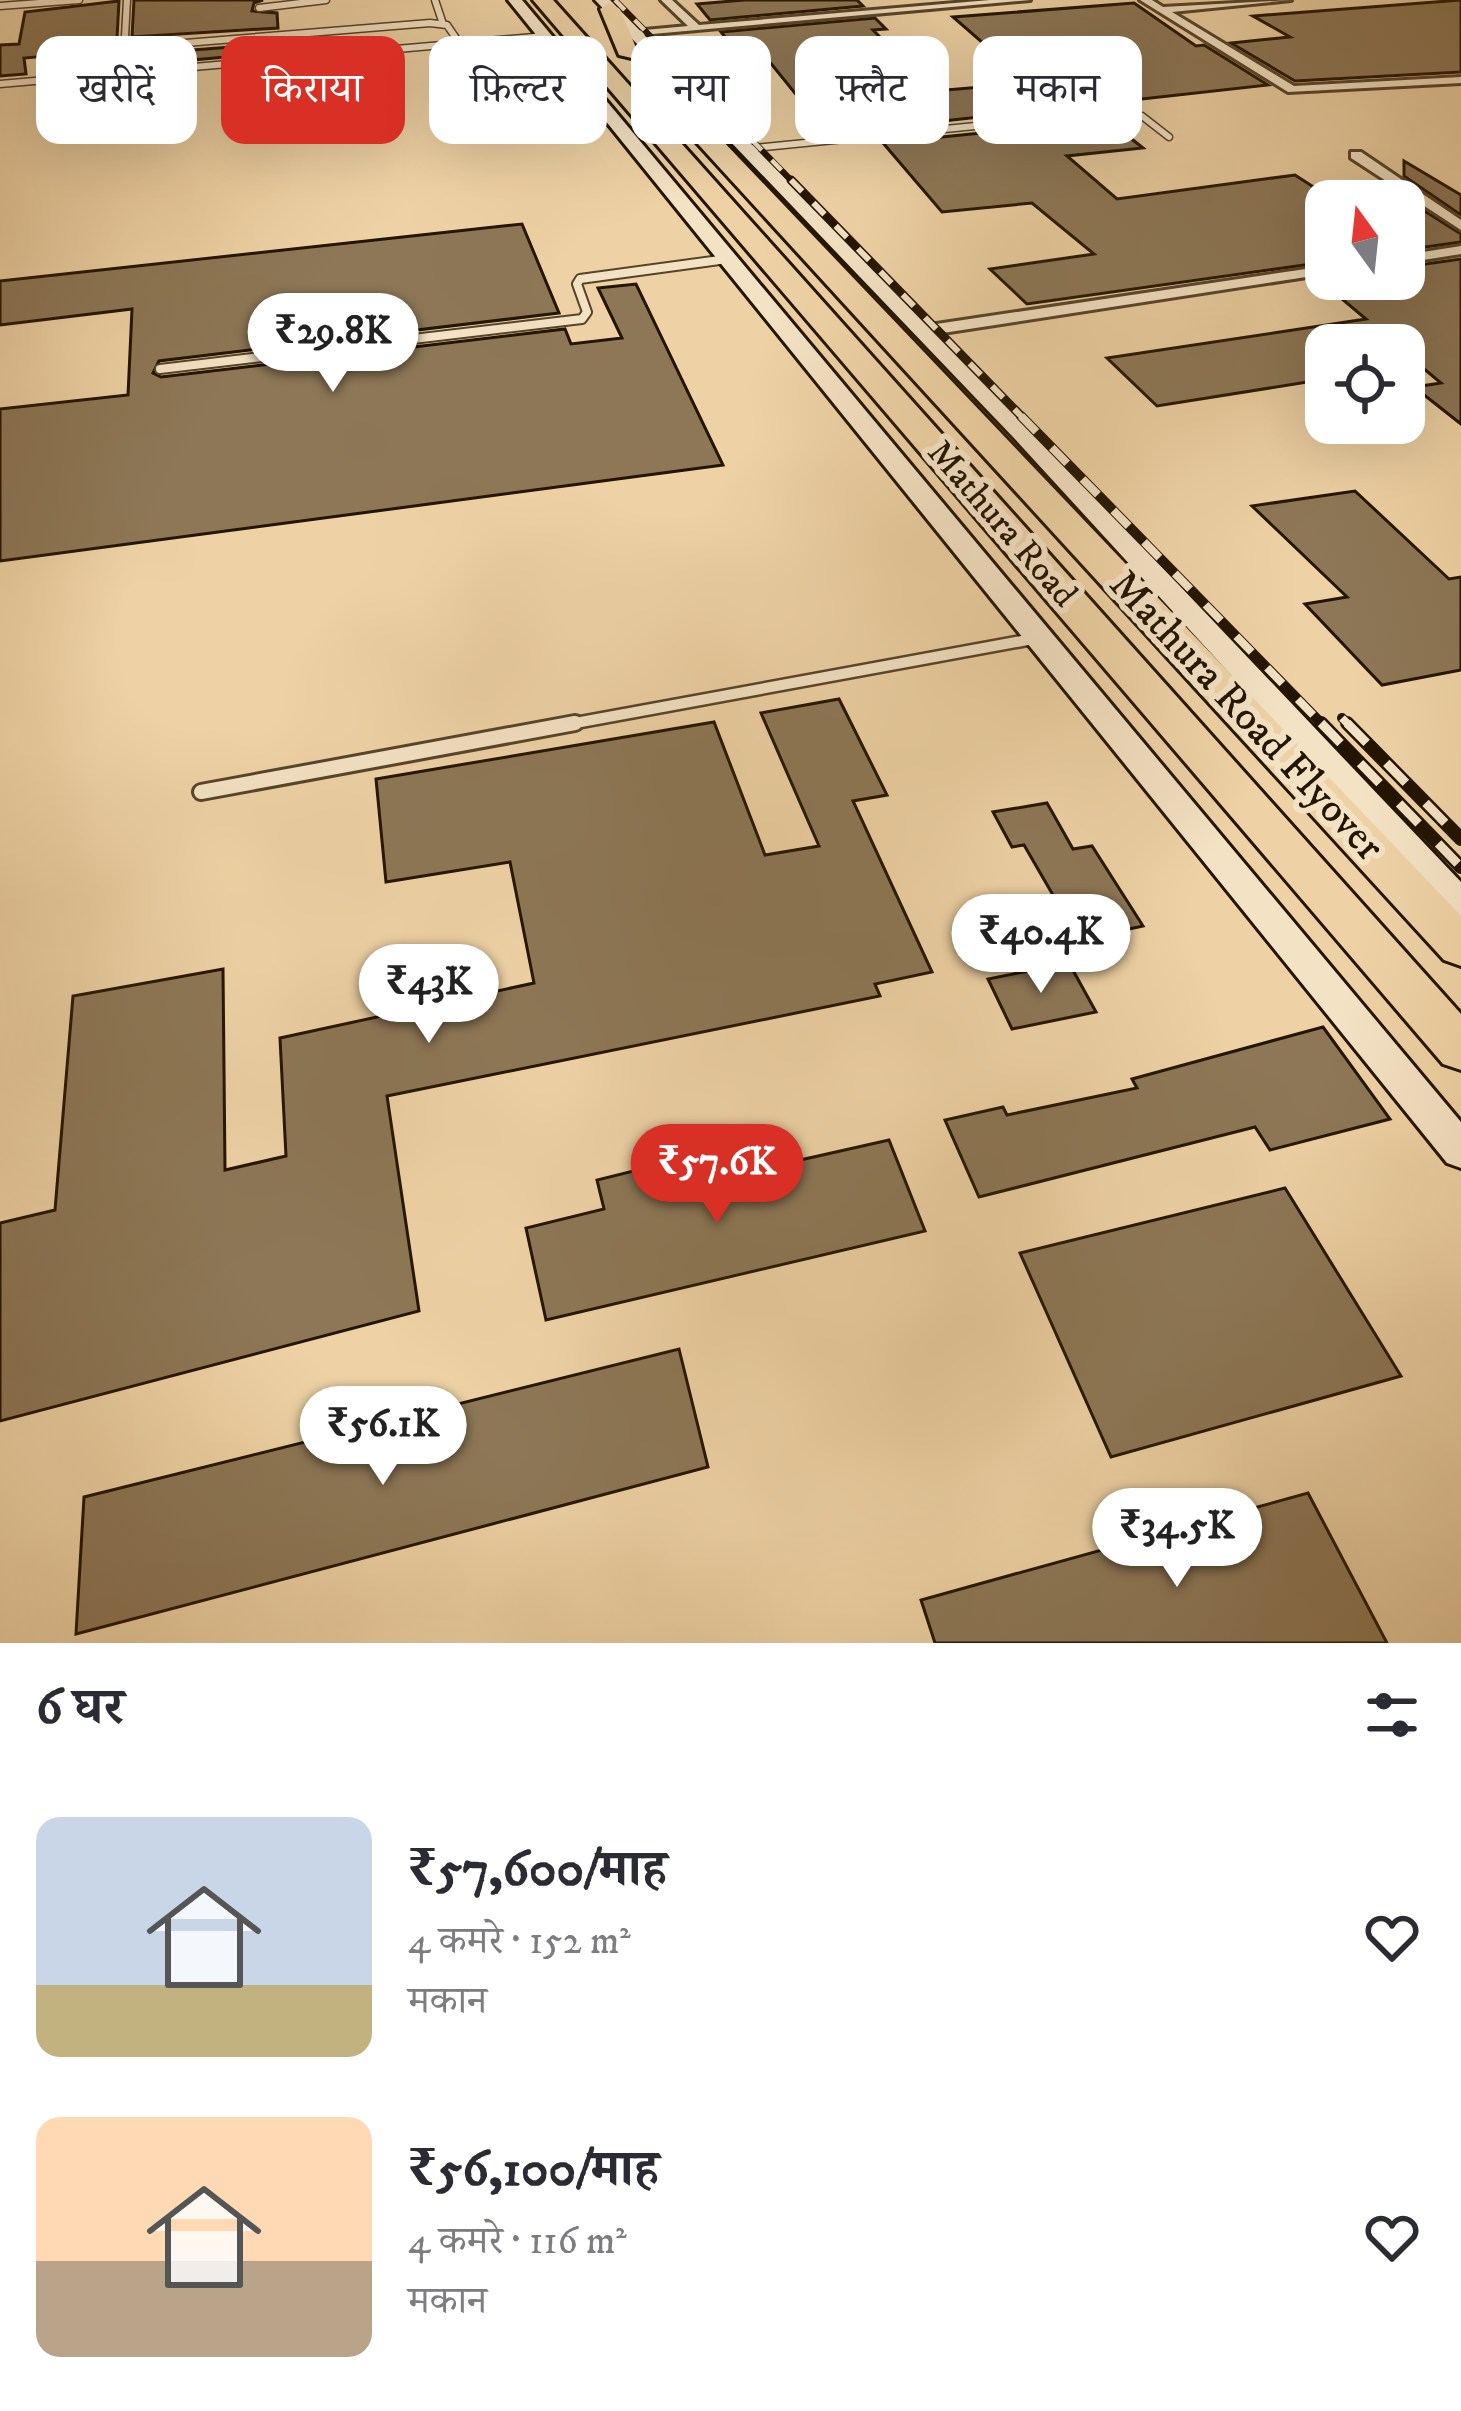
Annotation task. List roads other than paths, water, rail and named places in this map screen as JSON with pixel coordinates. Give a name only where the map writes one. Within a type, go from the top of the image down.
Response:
[{"type":"highway","name":"Mathura Road","points":[[578,0],[631,44]]},
{"type":"highway","name":"Mathura Road","points":[[544,18],[1461,1048]]},
{"type":"highway","name":"Mathura Road","points":[[721,144],[1031,486]]},
{"type":"highway","points":[[1031,486],[1082,520],[1210,634]]},
{"type":"highway","name":"Mathura Road Flyover","points":[[1031,486],[1461,947]]},
{"type":"main road","points":[[515,0],[544,18],[727,259],[1461,1151]]},
{"type":"main road","points":[[606,4],[631,44]]},
{"type":"main road","points":[[740,144],[923,331],[1461,904]]},
{"type":"street","points":[[666,0],[696,28]]},
{"type":"street","points":[[664,36],[696,28],[1025,0]]},
{"type":"street","points":[[1145,0],[1292,90],[1461,80]]},
{"type":"street","points":[[1161,10],[1286,0]]},
{"type":"street","points":[[1356,155],[1461,226]]},
{"type":"street","points":[[1425,256],[1461,250]]},
{"type":"street","points":[[923,331],[1305,273]]},
{"type":"lane","points":[[0,6],[79,0]]},
{"type":"lane","points":[[125,36],[127,0]]},
{"type":"lane","points":[[259,8],[326,0]]},
{"type":"lane","points":[[435,0],[443,24],[453,36]]},
{"type":"lane","points":[[486,36],[544,18]]},
{"type":"lane","points":[[197,43],[443,24]]},
{"type":"lane","points":[[197,67],[429,47]]},
{"type":"lane","points":[[0,84],[36,81]]},
{"type":"lane","points":[[745,149],[1117,112],[1142,116],[1169,137]]},
{"type":"lane","points":[[160,369],[582,319],[587,312],[577,284],[580,279],[727,259]]},
{"type":"lane","points":[[201,793],[1039,638]]},
{"type":"railway","points":[[615,0],[794,183]]},
{"type":"railway","points":[[791,180],[1024,419]]},
{"type":"railway","points":[[1021,416],[1324,726]]},
{"type":"railway","points":[[1342,718],[1347,723]]},
{"type":"railway","points":[[1321,723],[1461,867]]},
{"type":"railway","points":[[1347,723],[1350,726]]},
{"type":"railway","points":[[1347,723],[1461,839]]}]
